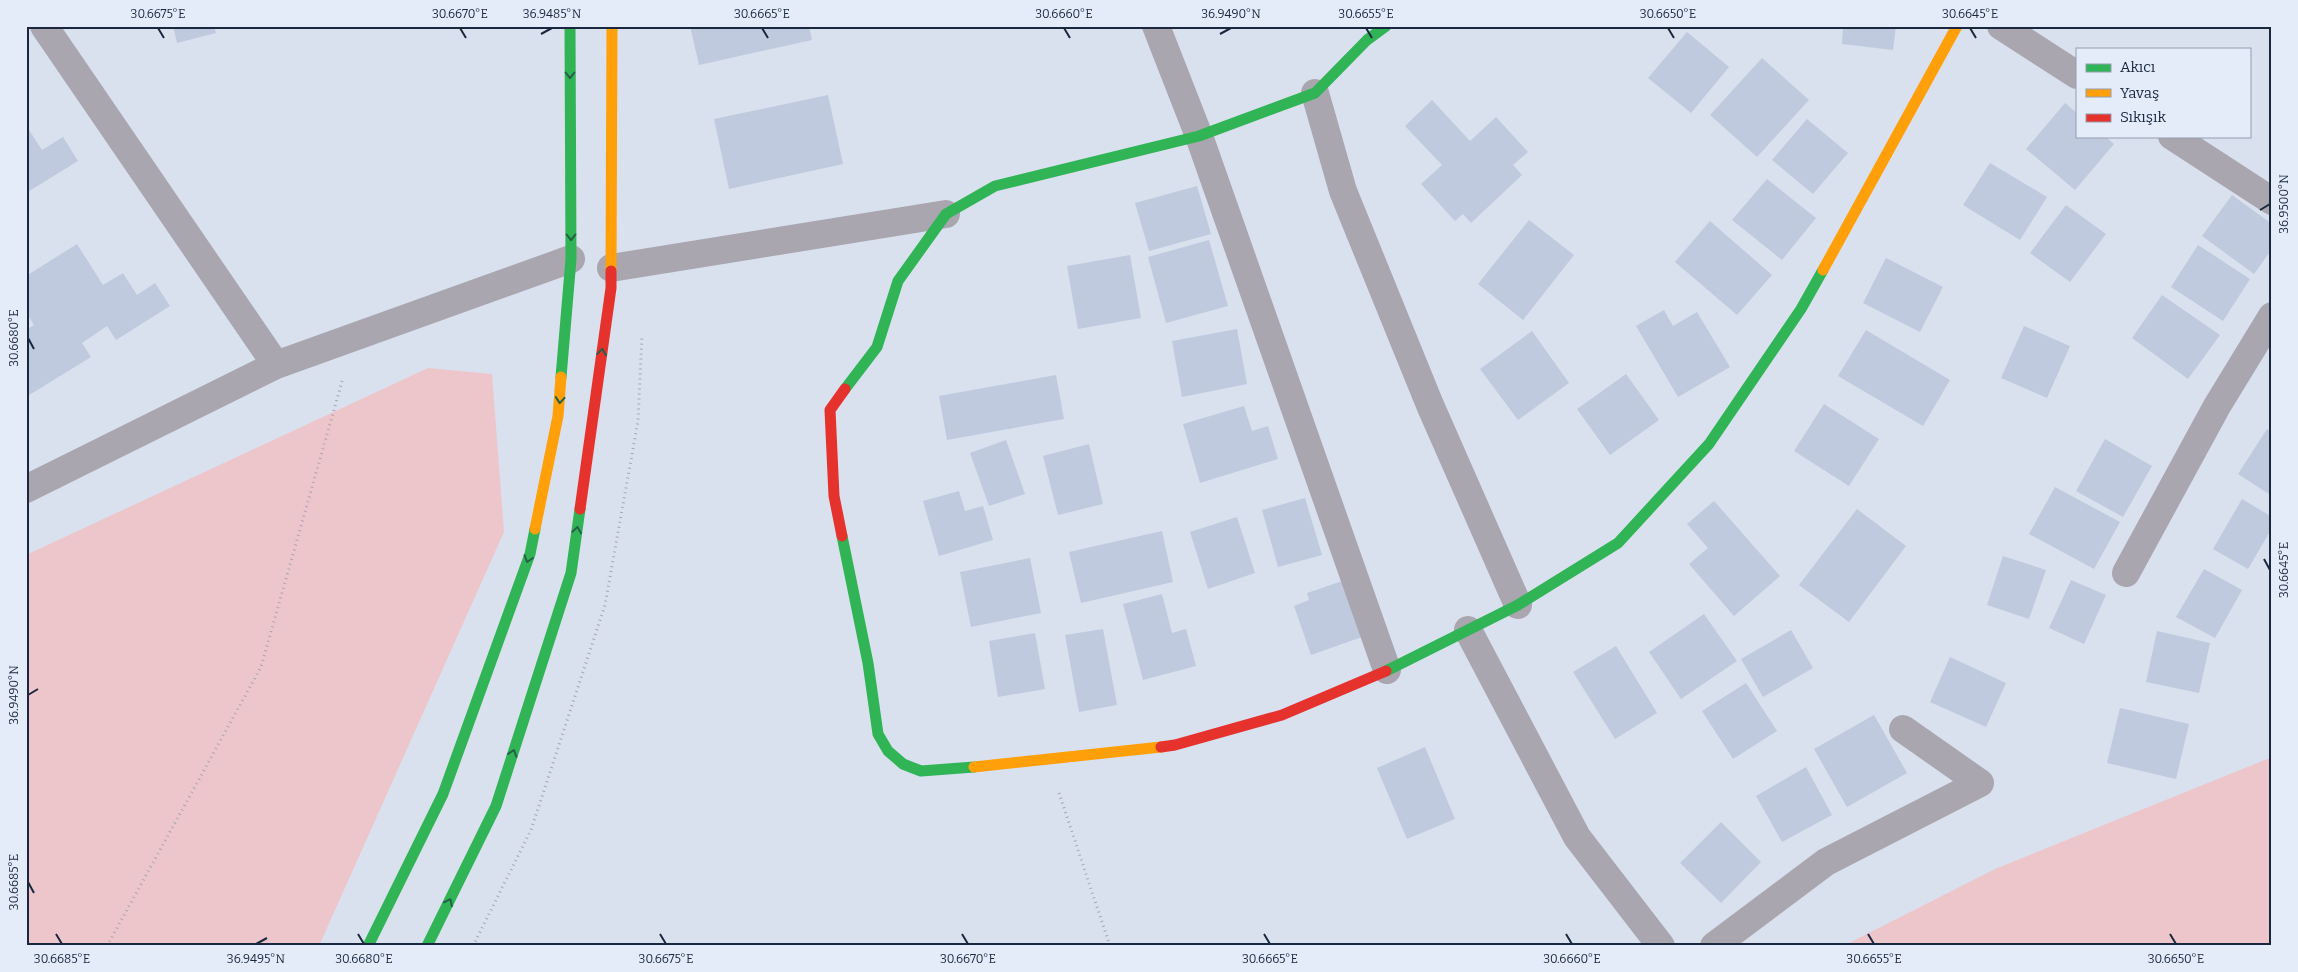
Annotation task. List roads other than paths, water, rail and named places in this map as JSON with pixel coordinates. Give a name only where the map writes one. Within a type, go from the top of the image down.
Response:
[{"type":"street","points":[[44,26],[276,365]]},
{"type":"street","points":[[368,946],[443,794],[530,554],[558,416],[571,259],[570,26]]},
{"type":"street","points":[[427,946],[496,806],[571,574],[611,288],[612,26]]},
{"type":"street","points":[[1156,26],[1199,136],[1387,670]]},
{"type":"street","points":[[611,268],[946,214],[995,186],[1199,136],[1314,93],[1368,40],[1386,26]]},
{"type":"street","points":[[946,214],[898,281],[877,347],[830,410],[834,496],[868,662],[878,734],[888,751],[903,764],[921,771],[941,771],[1175,745],[1282,715],[1387,670],[1518,605],[1618,543],[1709,444],[1801,309],[1957,26]]},
{"type":"street","points":[[2001,26],[2076,74]]},
{"type":"street","points":[[1314,93],[1343,191],[1430,405],[1518,605]]},
{"type":"street","points":[[2175,138],[2272,201]]},
{"type":"street","points":[[26,490],[276,365],[571,259]]},
{"type":"street","points":[[2126,573],[2217,406],[2272,316]]},
{"type":"street","points":[[1468,630],[1577,837],[1662,946]]},
{"type":"street","points":[[1714,946],[1826,862],[1980,783],[1903,729]]}]
